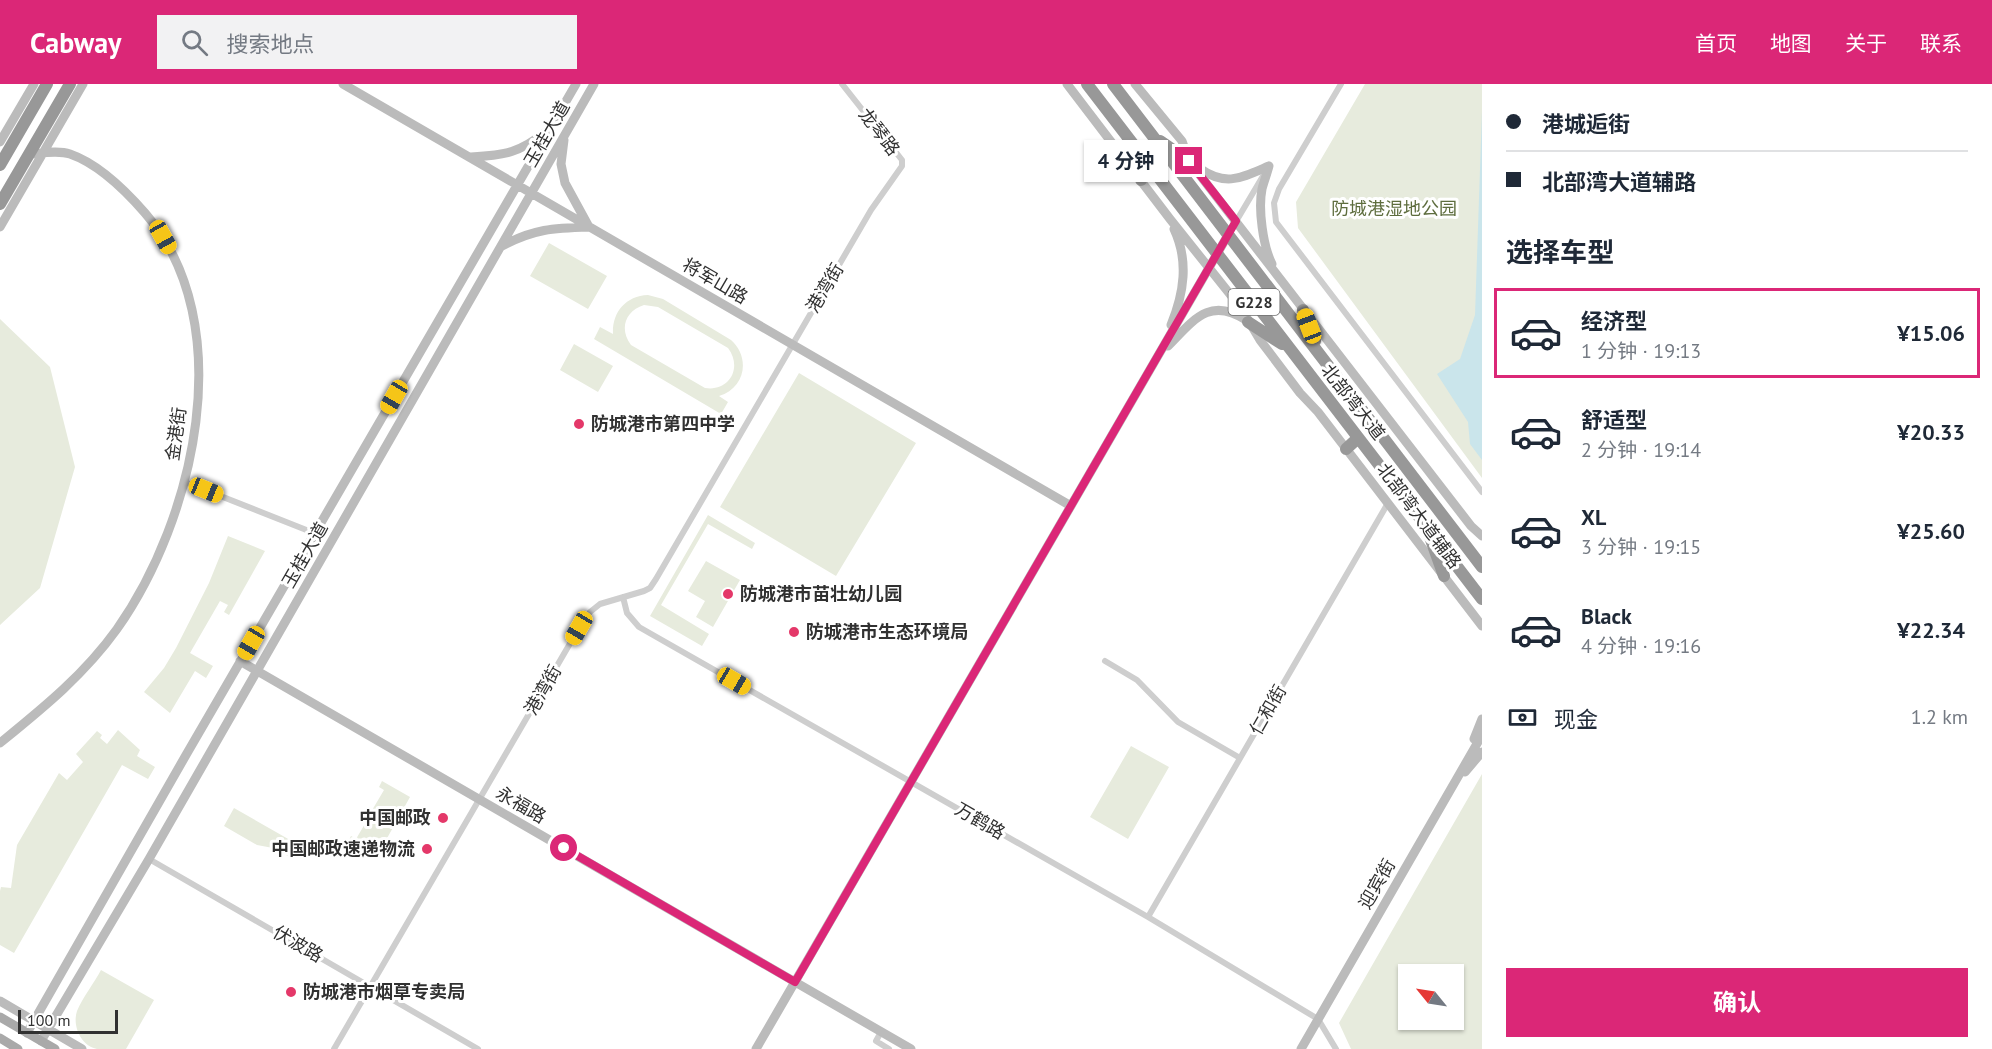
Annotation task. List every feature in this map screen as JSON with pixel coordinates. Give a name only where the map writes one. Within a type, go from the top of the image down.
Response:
[{"type":"highway","points":[[0,165],[6,143],[47,84]]},
{"type":"highway","points":[[0,204],[70,84]]},
{"type":"highway","name":"北部湾大道","points":[[1086,84],[1482,599]]},
{"type":"highway","name":"北部湾大道","points":[[1113,84],[1482,567]]},
{"type":"highway","points":[[1124,133],[1141,180]]},
{"type":"highway","points":[[1152,136],[1189,161]]},
{"type":"highway","points":[[6,143],[30,154]]},
{"type":"highway","points":[[1303,310],[1321,356]]},
{"type":"highway","points":[[1248,322],[1291,350]]},
{"type":"highway","points":[[1346,448],[1358,438]]},
{"type":"highway","points":[[1427,527],[1443,576]]},
{"type":"main road","points":[[6,143],[34,84]]},
{"type":"main road","points":[[0,227],[83,84]]},
{"type":"main road","name":"将军山路","points":[[343,84],[1071,506]]},
{"type":"main road","name":"玉桂大道","points":[[27,1033],[240,661],[576,84]]},
{"type":"main road","name":"玉桂大道","points":[[41,1041],[149,859],[594,84]]},
{"type":"main road","name":"北部湾大道辅路","points":[[1066,84],[1241,308],[1248,322],[1300,393],[1318,412],[1388,503],[1479,623],[1482,632]]},
{"type":"main road","name":"北部湾大道辅路","points":[[1135,84],[1182,141],[1189,161],[1303,310],[1471,526],[1482,536]]},
{"type":"main road","points":[[469,157],[513,153],[530,144],[551,128]]},
{"type":"main road","points":[[502,246],[539,230],[589,227],[565,183],[561,164],[565,135]]},
{"type":"main road","name":"金港街","points":[[0,743],[68,686],[115,631],[139,594],[160,553],[185,482],[195,430],[198,377],[195,323],[181,273],[151,219],[120,186],[88,164],[69,154],[30,154]]},
{"type":"main road","points":[[1189,161],[1215,178],[1227,180],[1241,178],[1271,162]]},
{"type":"main road","points":[[1271,162],[1261,191],[1263,232],[1270,260],[1280,280]]},
{"type":"main road","points":[[1157,358],[1178,308],[1183,284],[1184,259],[1179,238],[1170,219]]},
{"type":"main road","points":[[756,1049],[1228,235]]},
{"type":"main road","points":[[1157,358],[1193,321],[1204,313],[1216,310],[1227,312],[1238,315],[1248,322]]},
{"type":"main road","name":"永福路","points":[[240,661],[911,1049]]},
{"type":"main road","points":[[1463,766],[1482,719]]},
{"type":"main road","name":"迎宾街","points":[[1301,1049],[1482,735]]},
{"type":"main road","points":[[1448,792],[1482,752]]},
{"type":"main road","points":[[0,1001],[82,1049]]},
{"type":"main road","points":[[0,1017],[55,1049]]},
{"type":"main road","points":[[0,1038],[18,1049]]},
{"type":"street","name":"龙琴路","points":[[842,84],[902,160],[902,166],[871,210]]},
{"type":"street","points":[[1341,84],[1279,189],[1274,203],[1276,222],[1482,492]]},
{"type":"street","points":[[1228,235],[1271,162]]},
{"type":"street","name":"港湾街","points":[[334,1049],[579,628],[590,612],[600,604],[650,588],[871,210]]},
{"type":"street","points":[[185,482],[314,534]]},
{"type":"street","name":"仁和街","points":[[1148,917],[1388,503]]},
{"type":"street","name":"万鹤路","points":[[623,597],[627,613],[639,627],[1148,917],[1318,1019],[1336,1049]]},
{"type":"street","points":[[1106,661],[1137,680],[1178,722],[1240,758]]},
{"type":"street","name":"伏波路","points":[[149,859],[478,1049]]},
{"type":"street","points":[[881,1032],[876,1041],[889,1049]]},
{"type":"green space","name":"防城港湿地公园","points":[[1365,84],[1482,84],[1482,478],[1298,228],[1296,202]]},
{"type":"green space","points":[[549,243],[607,276],[588,309],[530,276]]},
{"type":"green space","points":[[648,295],[663,299],[731,340],[737,347],[743,364],[742,372],[735,386],[719,396],[728,402],[721,414],[594,339],[600,327],[613,334],[615,319],[622,307],[640,296]],"holes":[[[644,305],[658,307],[728,348],[734,363],[734,370],[727,382],[721,386],[705,388],[631,345],[625,333],[628,316]]]},
{"type":"green space","points":[[0,319],[50,367],[75,467],[40,588],[0,625]]},
{"type":"green space","points":[[574,344],[613,366],[598,392],[560,370]]},
{"type":"green space","points":[[799,373],[916,443],[836,576],[720,507]]},
{"type":"green space","points":[[708,515],[755,543],[752,549],[708,524],[661,605],[709,634],[702,646],[650,616]]},
{"type":"green space","points":[[228,536],[265,551],[229,615],[224,612],[228,605],[220,601],[190,653],[213,666],[206,678],[195,671],[170,713],[144,692],[164,668],[176,648],[209,583]]},
{"type":"green space","points":[[706,561],[740,580],[713,627],[696,617],[705,601],[688,591]]},
{"type":"green space","points":[[118,730],[140,750],[137,756],[155,767],[148,779],[122,765],[14,953],[0,945],[0,891],[1,887],[11,888],[17,845],[59,773],[67,780],[83,762],[76,754],[97,731],[102,735],[100,738],[107,744]]},
{"type":"green space","points":[[1131,746],[1169,767],[1128,839],[1090,817]]},
{"type":"green space","points":[[1482,774],[1482,1049],[1351,1049],[1339,1023]]},
{"type":"green space","points":[[382,781],[410,797],[376,858],[348,842],[351,836],[356,839],[369,817],[364,814],[366,810],[371,812],[384,790],[379,787]]},
{"type":"green space","points":[[234,808],[297,844],[290,857],[286,855],[290,848],[278,841],[273,848],[257,845],[224,826]]},
{"type":"green space","points":[[101,970],[154,1000],[126,1049],[91,1047],[82,1040],[77,1029],[77,1011]]},
{"type":"water","points":[[1482,111],[1482,460],[1470,444],[1468,422],[1437,374],[1460,359],[1475,315]]},
{"type":"place","name":"防城港市第四中学","points":[[579,424]]},
{"type":"place","name":"防城港市苗壮幼儿园","points":[[728,594]]},
{"type":"place","name":"防城港市生态环境局","points":[[794,632]]},
{"type":"place","name":"中国邮政","points":[[443,818]]},
{"type":"place","name":"中国邮政速递物流","points":[[427,849]]},
{"type":"place","name":"防城港市烟草专卖局","points":[[291,992]]},
{"type":"route","points":[[564,848],[795,982],[1236,221],[1189,161]]}]
